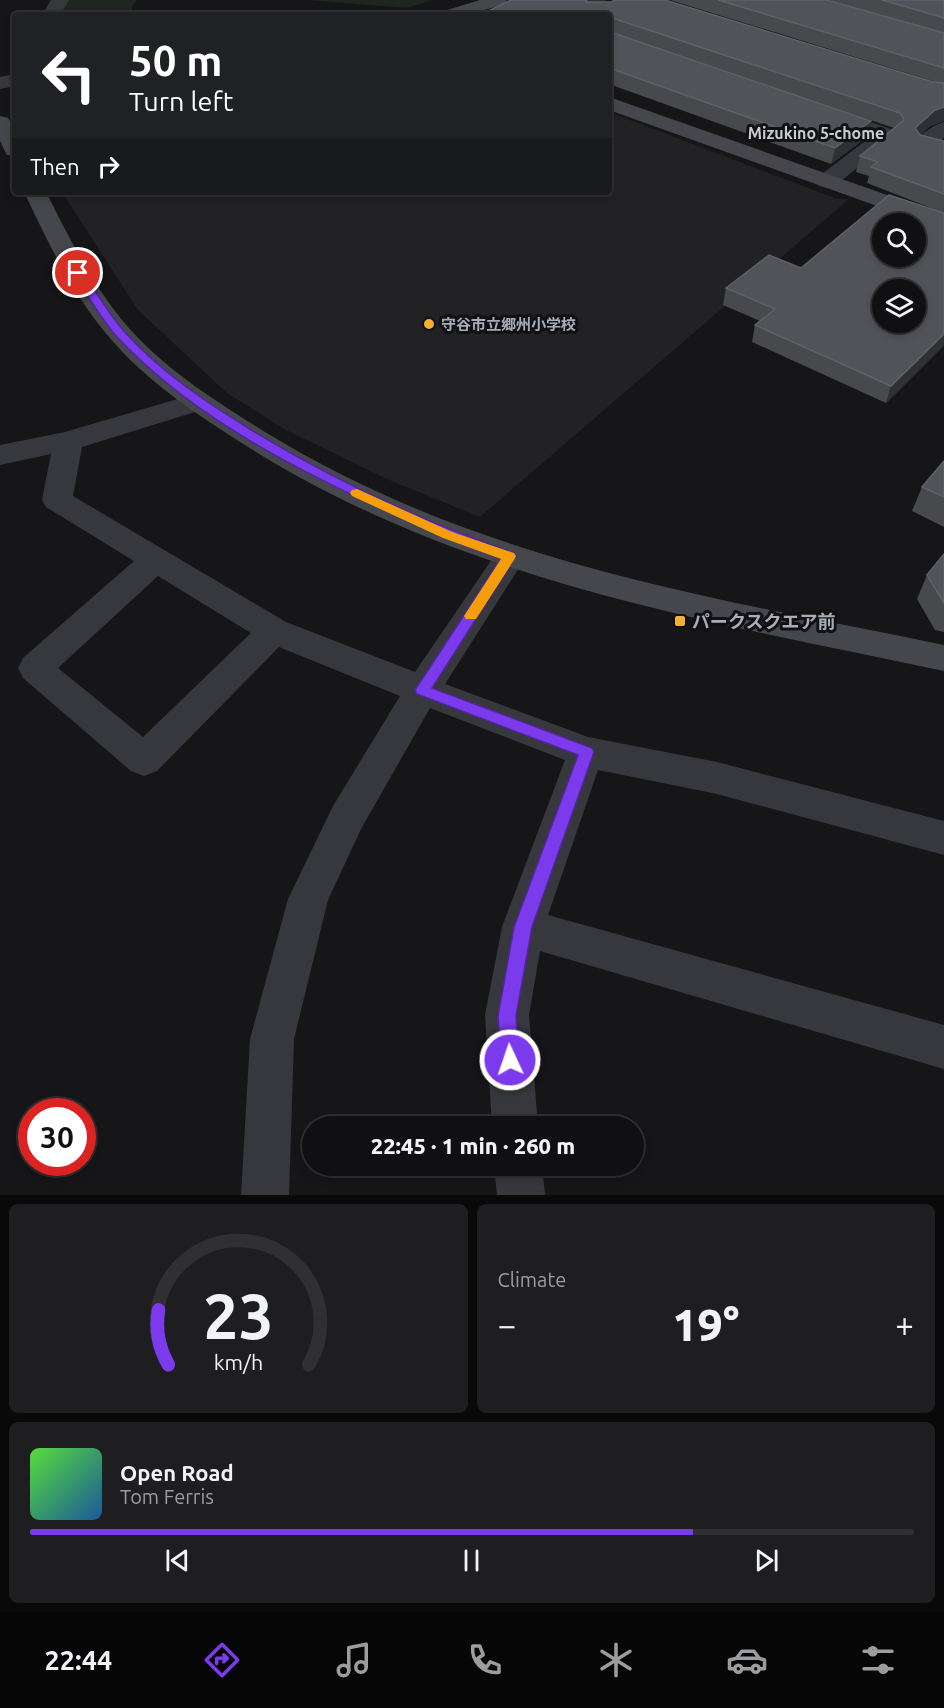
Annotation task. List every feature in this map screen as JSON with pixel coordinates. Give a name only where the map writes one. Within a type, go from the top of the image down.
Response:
[{"type":"street","points":[[460,12],[498,0]]},
{"type":"street","points":[[612,104],[944,224]]},
{"type":"street","points":[[810,107],[887,134],[827,181]]},
{"type":"street","points":[[5,121],[12,141]]},
{"type":"street","points":[[944,128],[924,144],[944,151]]},
{"type":"street","points":[[37,195],[71,260],[118,332],[151,364],[198,402],[300,465],[447,535],[510,556],[676,601],[944,658]]},
{"type":"street","points":[[0,455],[68,441],[198,402]]},
{"type":"street","points":[[68,441],[57,500],[274,631],[586,752],[717,778],[944,838]]},
{"type":"street","points":[[265,1195],[272,1039],[308,898],[346,818],[422,690],[510,556]]},
{"type":"street","points":[[155,561],[35,668],[144,760],[274,631]]},
{"type":"street","points":[[514,1116],[507,1016],[523,927],[586,752]]},
{"type":"street","points":[[523,927],[944,1047]]},
{"type":"street","points":[[519,1176],[521,1195]]},
{"type":"shaded area","points":[[63,0],[137,0],[132,12],[61,12]]},
{"type":"shaded area","points":[[308,0],[432,0],[407,8]]},
{"type":"shaded area","name":"守谷市立郷州小学校","points":[[612,113],[837,199],[849,199],[480,517],[387,479],[286,430],[227,393],[138,310],[64,195],[612,195]]},
{"type":"building","points":[[511,0],[611,2],[615,0],[665,0],[933,82],[944,83],[944,107],[935,110],[915,128],[920,135],[944,141],[944,194],[871,167],[878,162],[860,156],[904,120],[900,113],[612,18],[612,12],[486,12]]},
{"type":"building","points":[[718,0],[827,0],[944,33],[944,68]]},
{"type":"building","points":[[882,0],[944,0],[944,18]]},
{"type":"building","points":[[612,33],[871,121],[835,148],[612,69]]},
{"type":"building","points":[[889,195],[944,213],[944,334],[891,386],[755,325],[775,309],[726,288],[769,255],[801,268]]},
{"type":"building","points":[[944,461],[944,497],[922,487]]},
{"type":"building","points":[[944,554],[944,603],[927,575]]},
{"type":"slow traffic","points":[[357,493],[447,535],[510,556],[471,616]]},
{"type":"place","name":"守谷市立郷州小学校","points":[[429,324]]},
{"type":"place","name":"パークスクエア前","points":[[680,621]]},
{"type":"district","name":"Mizukino 5-chome","points":[[816,133]]},
{"type":"route","points":[[78,273],[118,332],[151,364],[198,402],[300,465],[383,506],[447,535],[510,556],[422,690],[586,752],[523,927],[507,1016],[510,1060]]}]
